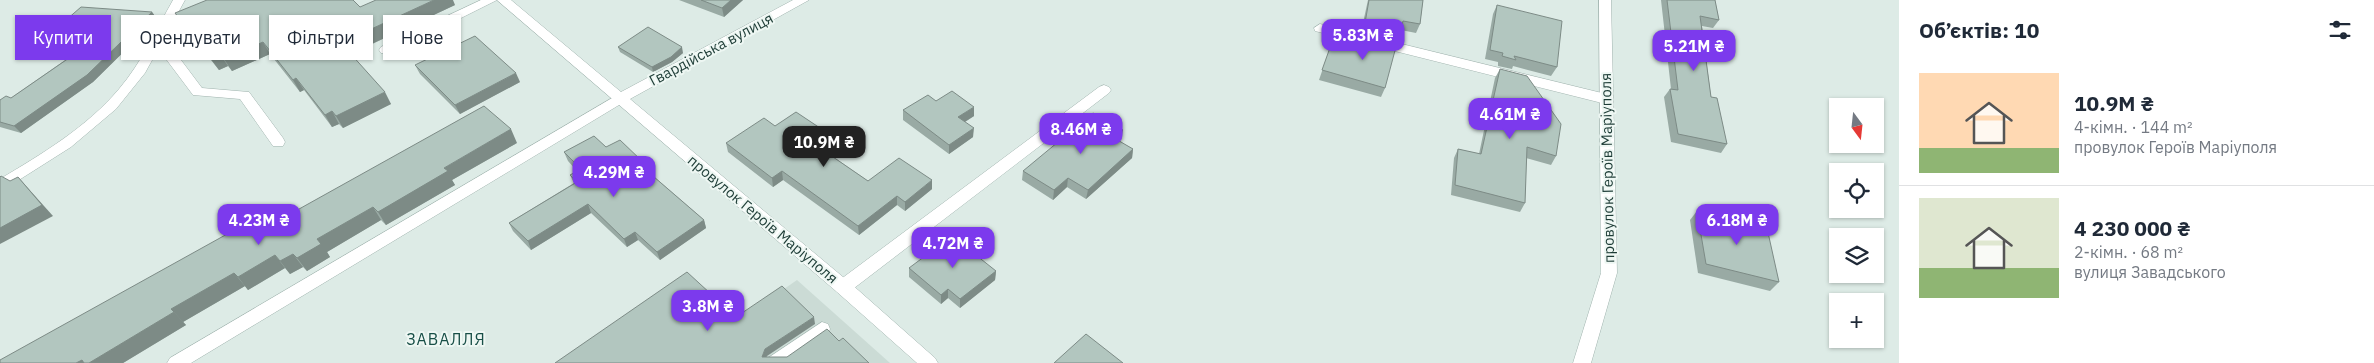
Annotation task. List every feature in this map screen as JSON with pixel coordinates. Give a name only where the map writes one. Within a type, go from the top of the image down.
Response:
[{"type":"street","points":[[171,15],[179,0]]},
{"type":"street","points":[[459,15],[490,0]]},
{"type":"street","name":"провулок Героїв Маріуполя","points":[[503,0],[843,287],[929,363]]},
{"type":"street","name":"Гвардійська вулиця","points":[[176,363],[619,99],[803,0]]},
{"type":"street","name":"провулок Героїв Маріуполя","points":[[1582,363],[1609,273],[1605,0]]},
{"type":"street","points":[[1320,28],[1606,99]]},
{"type":"street","points":[[0,186],[62,147],[108,108],[133,80],[145,60]]},
{"type":"street","points":[[174,60],[198,92],[244,95],[278,142]]},
{"type":"street","points":[[843,287],[1104,90]]},
{"type":"street","points":[[774,363],[822,329]]},
{"type":"shaded area","points":[[797,280],[890,363],[677,363]]},
{"type":"building","points":[[207,0],[353,0],[360,7],[376,0],[434,0],[402,15],[383,15],[383,24],[373,28],[373,15],[269,15],[269,50],[263,42],[259,44],[259,15],[177,15],[175,13]]},
{"type":"building","points":[[701,0],[731,0],[722,8]]},
{"type":"building","points":[[1369,0],[1423,0],[1420,24],[1403,21],[1400,32],[1365,23]]},
{"type":"building","points":[[1667,0],[1715,0],[1719,20],[1700,16],[1711,97],[1717,98],[1727,144],[1678,134],[1670,89],[1678,90]]},
{"type":"building","points":[[1497,5],[1562,21],[1557,67],[1514,56],[1516,60],[1502,56],[1503,53],[1490,50]]},
{"type":"building","points":[[81,7],[152,12],[149,15],[121,15],[121,42],[111,52],[111,15],[72,15]]},
{"type":"building","points":[[648,27],[682,47],[671,57],[652,67],[618,47]]},
{"type":"building","points":[[1363,35],[1397,43],[1385,88],[1322,70],[1332,42],[1360,50]]},
{"type":"building","points":[[475,36],[516,73],[455,105],[415,65],[425,60],[461,60],[461,43]]},
{"type":"building","points":[[66,60],[102,60],[87,75],[14,126],[0,122],[0,100],[6,96],[11,98]]},
{"type":"building","points":[[277,60],[356,60],[385,92],[336,116],[332,111],[325,115],[296,78],[293,80]]},
{"type":"building","points":[[1500,69],[1527,76],[1561,124],[1556,156],[1527,147],[1525,203],[1455,185],[1458,149],[1481,154]]},
{"type":"building","points":[[952,91],[974,107],[958,117],[974,128],[949,145],[903,110],[928,95],[936,101]]},
{"type":"building","points":[[484,106],[511,129],[444,168],[448,171],[378,212],[373,207],[317,239],[321,244],[297,258],[293,254],[280,261],[275,255],[238,277],[234,273],[171,309],[174,312],[89,363],[84,363],[82,360],[76,363],[0,363],[0,360],[247,223],[256,233]]},
{"type":"building","points":[[796,112],[832,136],[817,146],[868,181],[899,158],[932,180],[905,202],[897,196],[858,226],[782,171],[772,178],[726,143],[764,118],[775,126]]},
{"type":"building","points":[[1093,113],[1123,130],[1114,138],[1133,149],[1088,190],[1068,178],[1054,190],[1023,171]]},
{"type":"building","points":[[594,136],[606,147],[620,140],[643,162],[639,164],[704,220],[657,252],[635,232],[624,239],[588,204],[528,241],[509,223],[577,182],[570,175],[581,169],[564,152]]},
{"type":"building","points":[[0,177],[10,181],[18,177],[42,205],[0,228]]},
{"type":"building","points":[[1697,211],[1767,228],[1779,282],[1706,264]]},
{"type":"building","points":[[952,236],[996,271],[960,299],[948,289],[941,295],[909,268]]},
{"type":"building","points":[[687,272],[736,317],[782,286],[814,317],[765,349],[762,357],[787,357],[827,329],[839,341],[843,338],[869,363],[555,363]]},
{"type":"building","points":[[1086,334],[1123,363],[1054,363]]},
{"type":"district","name":"ЗАВАЛЛЯ","points":[[446,339]]}]
